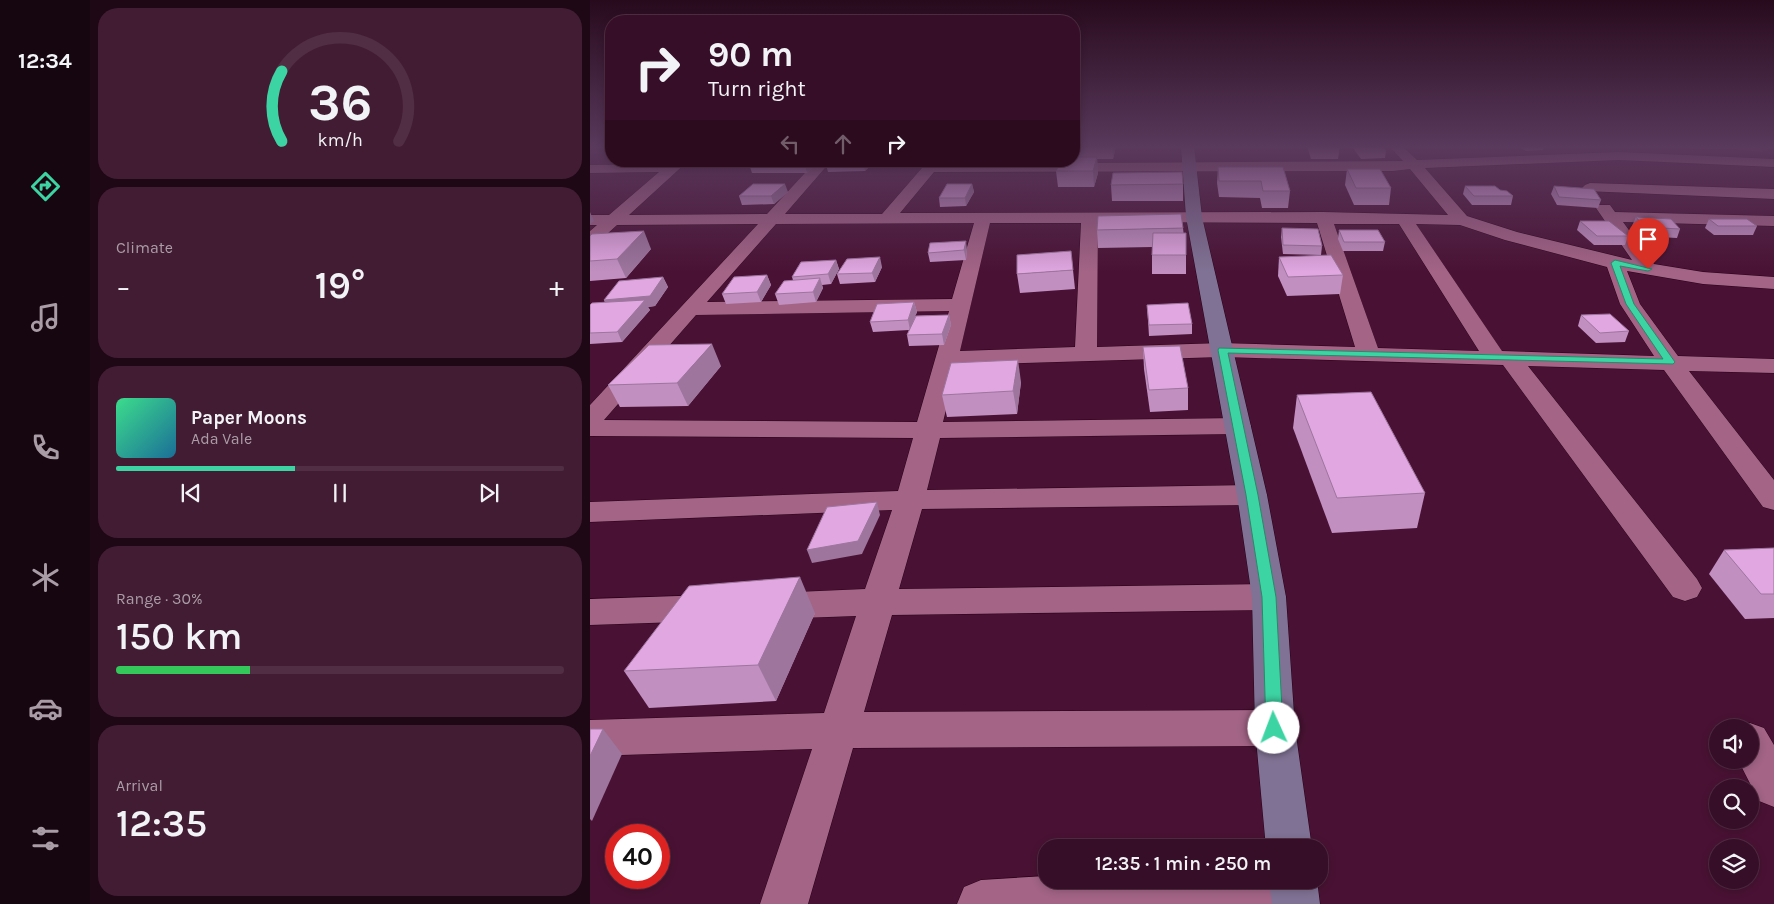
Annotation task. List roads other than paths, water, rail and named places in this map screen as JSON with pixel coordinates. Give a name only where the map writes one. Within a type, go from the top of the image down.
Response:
[{"type":"street","points":[[590,240],[650,188]]},
{"type":"street","points":[[590,420],[800,188]]},
{"type":"street","points":[[887,218],[913,188]]},
{"type":"street","points":[[1191,188],[1194,217],[1252,495],[1269,597],[1274,728],[1288,839]]},
{"type":"street","points":[[1434,188],[1461,220]]},
{"type":"street","points":[[1590,188],[1648,269]]},
{"type":"street","points":[[1596,188],[1774,194]]},
{"type":"street","points":[[1735,188],[1774,220]]},
{"type":"street","points":[[590,220],[1194,217],[1461,220],[1511,236],[1615,263],[1703,278],[1774,283]]},
{"type":"street","points":[[1323,217],[1369,354]]},
{"type":"street","points":[[1611,217],[1774,220]]},
{"type":"street","points":[[1086,353],[1090,218]]},
{"type":"street","points":[[1403,218],[1502,358],[1685,588]]},
{"type":"street","points":[[784,904],[910,500],[983,219]]},
{"type":"street","points":[[1615,263],[1630,304],[1670,362],[1774,500]]},
{"type":"street","points":[[690,309],[962,305]]},
{"type":"street","points":[[948,358],[1222,350],[1774,366]]},
{"type":"street","points":[[590,428],[929,430],[1238,426]]},
{"type":"street","points":[[590,512],[910,500],[1252,495]]},
{"type":"street","points":[[590,612],[879,602],[1269,597]]},
{"type":"street","points":[[590,738],[839,730],[1274,728]]},
{"type":"street","points":[[1759,758],[1774,787]]},
{"type":"street","points":[[981,904],[1168,889]]}]
